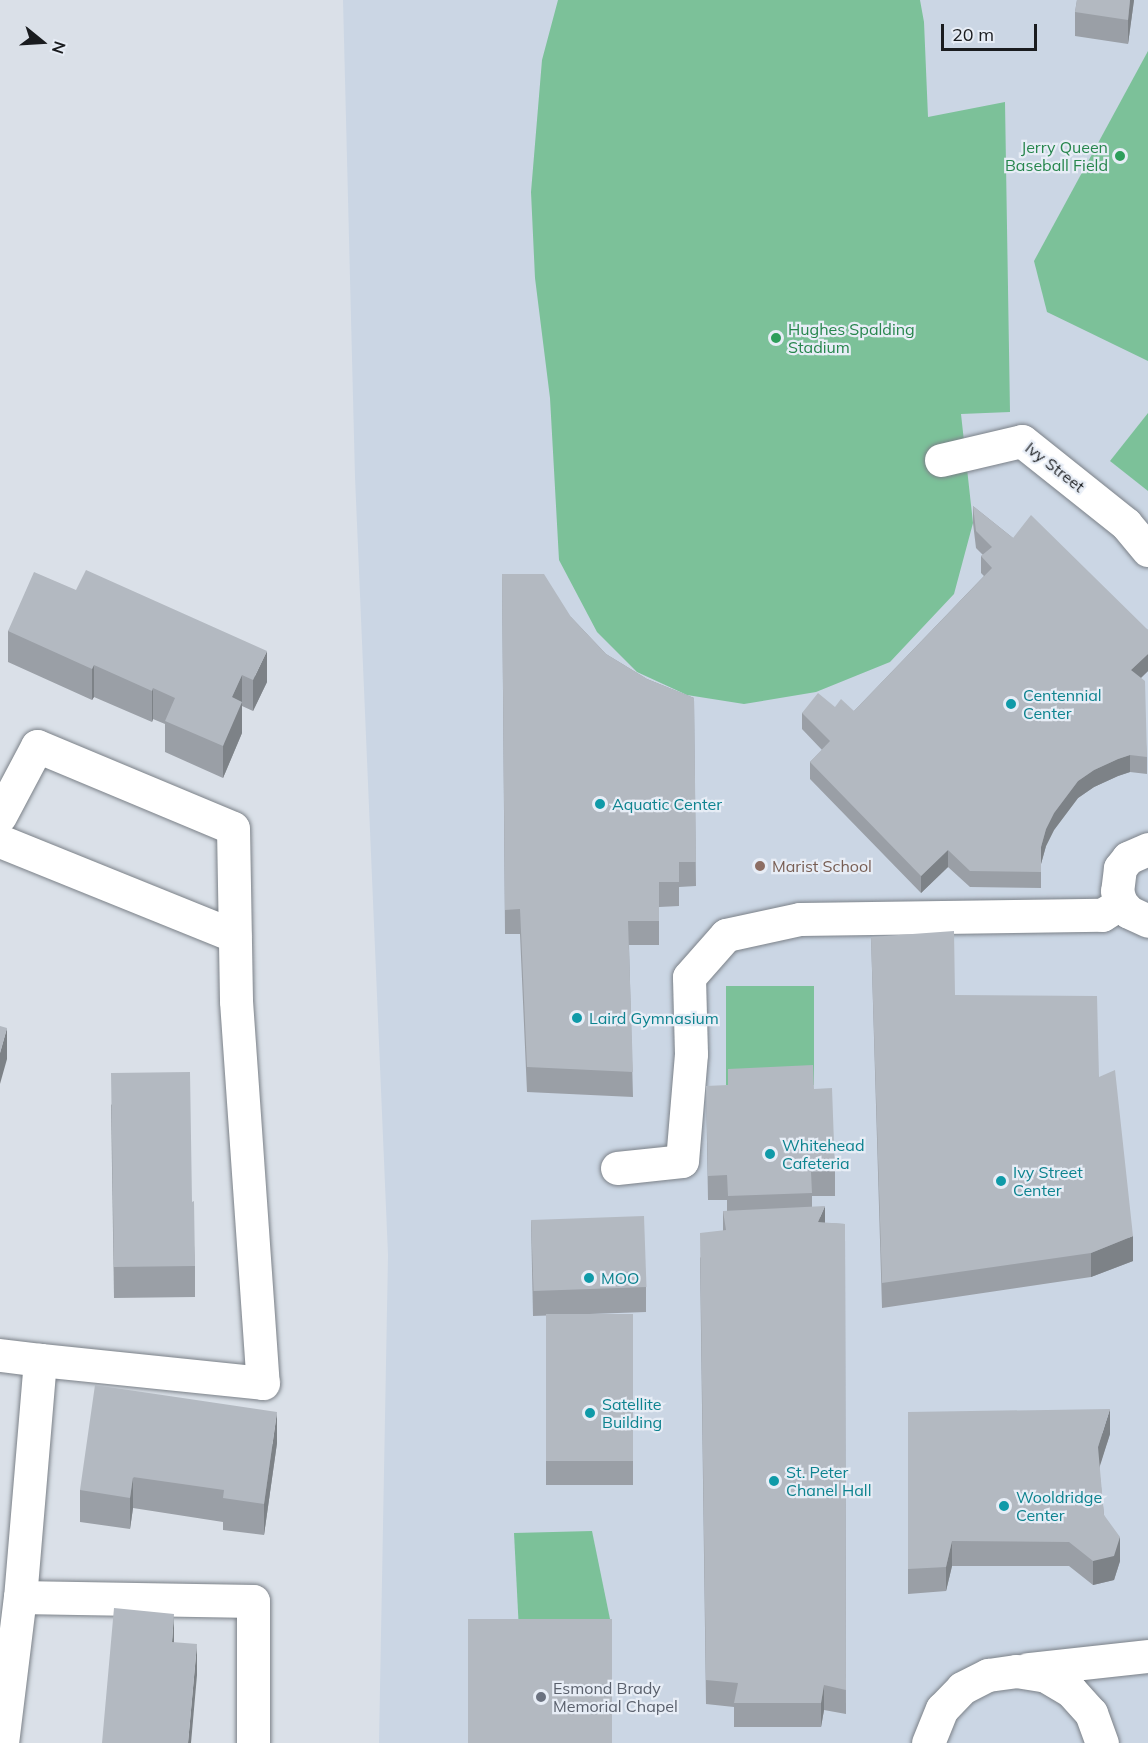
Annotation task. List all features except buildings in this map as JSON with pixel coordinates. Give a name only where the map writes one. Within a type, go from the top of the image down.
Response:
[{"type":"street","name":"Ivy Street","points":[[941,460],[1022,441],[1126,524],[1148,550]]},
{"type":"street","points":[[0,816],[37,746],[233,828],[236,1000],[263,1383],[0,1354]]},
{"type":"street","points":[[0,841],[235,936]]},
{"type":"street","points":[[1148,849],[1128,858],[1120,868],[1117,891],[1121,903],[1138,918],[1148,921]]},
{"type":"street","points":[[616,1168],[682,1161],[691,1054],[689,977],[726,935],[800,919],[1102,915],[1121,903]]},
{"type":"street","points":[[2,1743],[20,1597],[40,1360]]},
{"type":"street","points":[[20,1597],[253,1601],[252,1743]]},
{"type":"street","points":[[928,1743],[942,1709],[962,1688],[988,1675],[1148,1656]]},
{"type":"street","points":[[1016,1671],[1046,1676],[1071,1691],[1091,1713],[1102,1743]]},
{"type":"shaded area","name":"Marist School","points":[[343,0],[1148,0],[1148,1743],[379,1743],[388,1255],[355,477]]},
{"type":"green space","name":"Hughes Spalding Stadium","points":[[558,0],[920,0],[924,22],[928,117],[1005,102],[1010,412],[961,414],[973,523],[954,594],[890,662],[816,692],[744,704],[687,695],[637,672],[597,632],[559,560],[550,398],[535,278],[531,192],[542,60]]},
{"type":"green space","name":"Jerry Queen Baseball Field","points":[[1148,51],[1148,361],[1047,312],[1034,261]]},
{"type":"green space","points":[[1148,413],[1148,491],[1110,461]]},
{"type":"green space","points":[[726,986],[814,986],[814,1085],[726,1085]]},
{"type":"green space","points":[[592,1531],[611,1624],[519,1631],[514,1533]]},
{"type":"place","name":"Jerry Queen Baseball Field","points":[[1120,156]]},
{"type":"place","name":"Hughes Spalding Stadium","points":[[776,338]]},
{"type":"place","name":"Centennial Center","points":[[1011,704]]},
{"type":"place","name":"Aquatic Center","points":[[600,804]]},
{"type":"place","name":"Marist School","points":[[760,866]]},
{"type":"place","name":"Laird Gymnasium","points":[[577,1018]]},
{"type":"place","name":"Whitehead Cafeteria","points":[[770,1154]]},
{"type":"place","name":"Ivy Street Center","points":[[1001,1181]]},
{"type":"place","name":"MOO","points":[[589,1278]]},
{"type":"place","name":"Satellite Building","points":[[590,1413]]},
{"type":"place","name":"St. Peter Chanel Hall","points":[[774,1481]]},
{"type":"place","name":"Wooldridge Center","points":[[1004,1506]]},
{"type":"place","name":"Esmond Brady Memorial Chapel","points":[[541,1697]]}]
